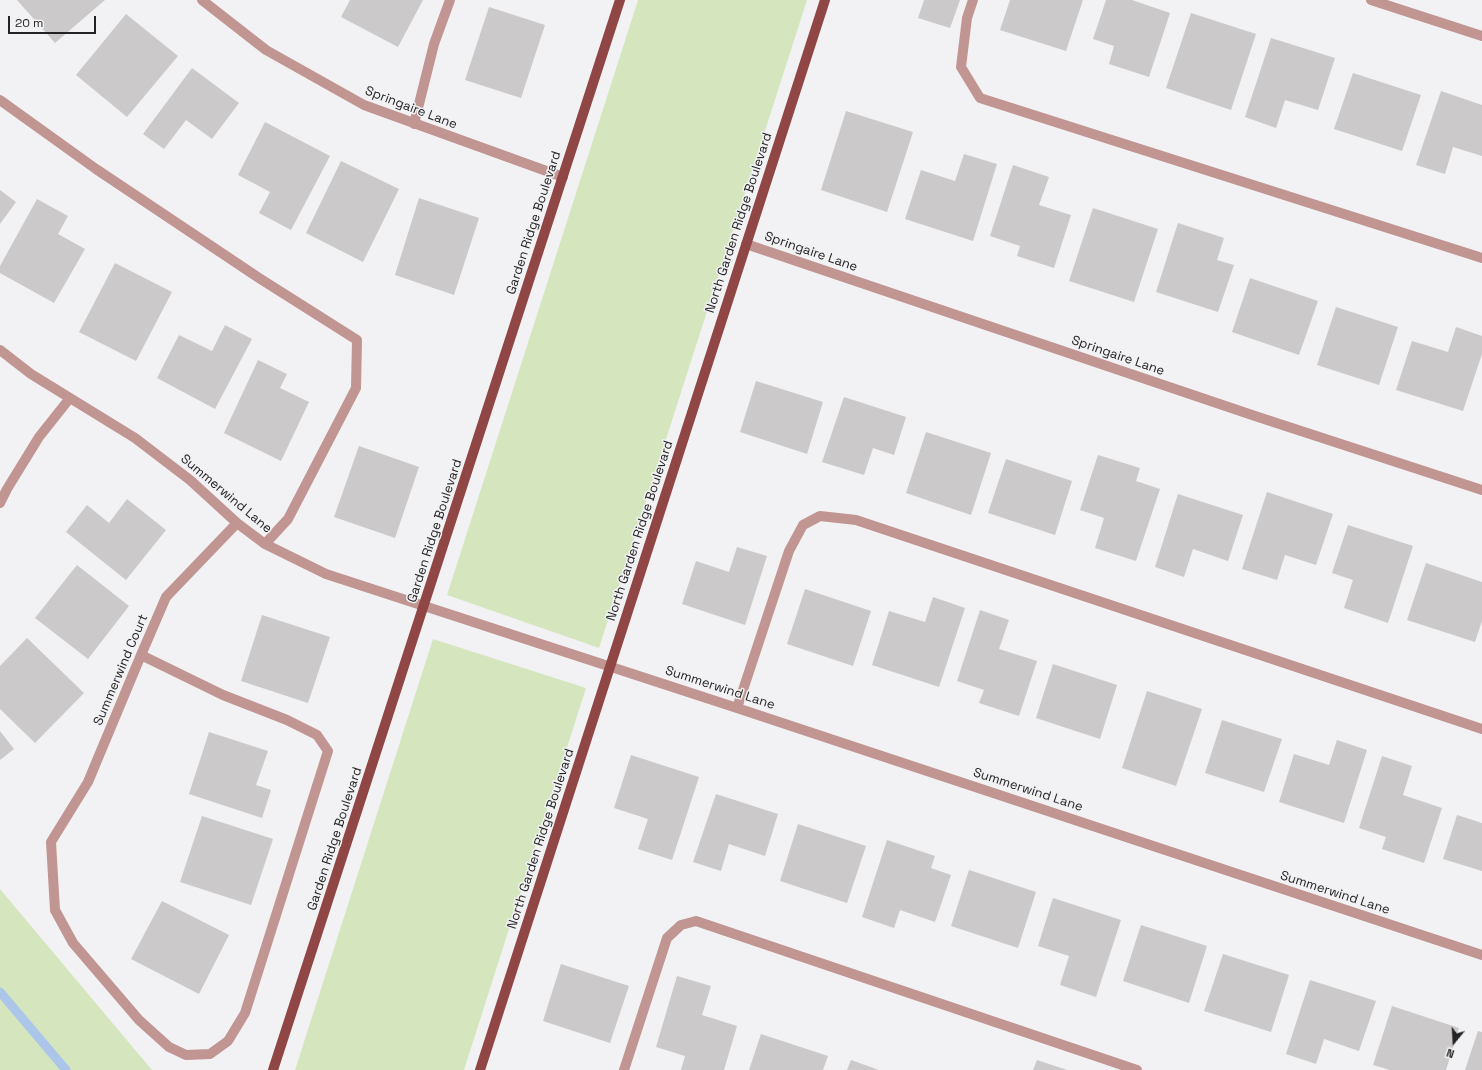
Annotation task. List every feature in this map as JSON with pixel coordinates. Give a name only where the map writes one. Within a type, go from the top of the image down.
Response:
[{"type":"main road","name":"Garden Ridge Boulevard","points":[[273,1070],[620,0]]},
{"type":"main road","name":"North Garden Ridge Boulevard","points":[[480,1070],[825,0]]},
{"type":"street","name":"Springaire Lane","points":[[202,0],[266,50],[364,106],[563,177]]},
{"type":"street","points":[[414,124],[434,44],[450,0]]},
{"type":"street","points":[[973,0],[968,18],[961,67],[980,98],[1482,258]]},
{"type":"street","points":[[1370,0],[1482,36]]},
{"type":"street","points":[[0,100],[96,169],[259,278],[357,340],[356,388],[288,519],[265,544]]},
{"type":"street","name":"Springaire Lane","points":[[746,244],[1255,416],[1482,490]]},
{"type":"street","name":"Summerwind Lane","points":[[0,350],[31,374],[135,438],[190,480],[237,523],[265,544],[326,574],[610,666],[1482,955]]},
{"type":"street","points":[[0,503],[39,437],[70,398]]},
{"type":"street","points":[[737,708],[789,551],[803,525],[820,516],[856,520],[1482,729]]},
{"type":"street","name":"Summerwind Court","points":[[141,656],[224,694],[287,720],[317,735],[328,751],[245,1013],[228,1041],[210,1054],[186,1054],[169,1047],[139,1020],[73,943],[55,910],[51,842],[88,782],[141,656],[166,597],[237,523]]},
{"type":"street","points":[[624,1070],[667,938],[680,925],[696,921],[1137,1070]]},
{"type":"green space","points":[[638,0],[807,0],[599,648],[447,595]]},
{"type":"green space","points":[[433,639],[586,688],[464,1070],[295,1070]]},
{"type":"green space","points":[[0,889],[152,1070],[0,1070]]},
{"type":"building","points":[[17,0],[105,0],[55,43]]},
{"type":"building","points":[[350,0],[423,0],[398,47],[341,17]]},
{"type":"building","points":[[924,0],[960,0],[950,28],[918,18]]},
{"type":"building","points":[[1010,0],[1083,0],[1066,51],[1000,30]]},
{"type":"building","points":[[1106,0],[1132,0],[1170,13],[1149,77],[1109,64],[1114,46],[1093,39]]},
{"type":"building","points":[[489,7],[545,25],[521,98],[465,80]]},
{"type":"building","points":[[1191,13],[1256,34],[1231,110],[1166,88]]},
{"type":"building","points":[[126,14],[178,56],[127,117],[76,75]]},
{"type":"building","points":[[1271,38],[1335,58],[1318,110],[1285,100],[1276,128],[1245,117]]},
{"type":"building","points":[[192,68],[239,103],[212,139],[186,120],[164,149],[143,134]]},
{"type":"building","points":[[1353,73],[1421,95],[1402,151],[1334,129]]},
{"type":"building","points":[[1441,91],[1482,105],[1482,156],[1453,147],[1445,174],[1416,165]]},
{"type":"building","points":[[846,111],[913,132],[887,212],[821,190]]},
{"type":"building","points":[[265,122],[330,156],[291,230],[259,213],[270,192],[238,175]]},
{"type":"building","points":[[964,154],[997,164],[973,241],[905,219],[921,170],[955,181]]},
{"type":"building","points":[[341,161],[399,189],[363,262],[306,233]]},
{"type":"building","points":[[1013,165],[1049,177],[1039,205],[1071,215],[1054,268],[1017,256],[1020,246],[990,236]]},
{"type":"building","points":[[0,190],[16,202],[0,224]]},
{"type":"building","points":[[419,198],[479,218],[454,295],[395,275]]},
{"type":"building","points":[[37,199],[68,216],[58,234],[85,249],[54,303],[0,273],[0,266]]},
{"type":"building","points":[[1093,208],[1158,229],[1134,302],[1069,281]]},
{"type":"building","points":[[1178,223],[1224,238],[1217,260],[1234,265],[1218,312],[1156,292]]},
{"type":"building","points":[[115,263],[172,292],[136,361],[79,332]]},
{"type":"building","points":[[1250,278],[1318,301],[1299,355],[1232,332]]},
{"type":"building","points":[[1336,307],[1398,327],[1379,385],[1317,365]]},
{"type":"building","points":[[225,325],[252,339],[215,409],[157,378],[179,335],[212,351]]},
{"type":"building","points":[[1456,327],[1482,336],[1482,354],[1463,411],[1396,390],[1412,341],[1448,352]]},
{"type":"building","points":[[258,360],[287,374],[280,388],[309,402],[281,461],[224,433]]},
{"type":"building","points":[[756,381],[823,402],[807,454],[740,432]]},
{"type":"building","points":[[844,397],[906,417],[894,455],[873,448],[864,475],[822,462]]},
{"type":"building","points":[[926,432],[991,453],[971,515],[906,493]]},
{"type":"building","points":[[359,446],[419,467],[395,538],[334,517]]},
{"type":"building","points":[[1098,455],[1140,468],[1136,481],[1160,489],[1136,561],[1095,548],[1104,518],[1080,510]]},
{"type":"building","points":[[1006,459],[1072,481],[1055,535],[988,513]]},
{"type":"building","points":[[1267,492],[1333,514],[1316,565],[1285,555],[1277,580],[1242,569]]},
{"type":"building","points":[[1178,494],[1243,515],[1228,561],[1193,549],[1184,577],[1155,567]]},
{"type":"building","points":[[127,499],[166,530],[126,580],[66,532],[87,505],[109,523]]},
{"type":"building","points":[[1348,525],[1413,546],[1388,623],[1344,608],[1353,580],[1332,573]]},
{"type":"building","points":[[737,547],[767,556],[745,625],[682,604],[696,561],[729,572]]},
{"type":"building","points":[[1426,563],[1482,582],[1482,621],[1475,642],[1407,620]]},
{"type":"building","points":[[77,565],[129,606],[88,659],[35,618]]},
{"type":"building","points":[[805,589],[871,611],[853,666],[787,644]]},
{"type":"building","points":[[933,597],[965,608],[939,687],[872,665],[889,611],[925,622]]},
{"type":"building","points":[[980,610],[1009,620],[999,649],[1037,661],[1019,716],[979,703],[984,690],[957,681]]},
{"type":"building","points":[[262,615],[330,637],[308,703],[241,681]]},
{"type":"building","points":[[27,638],[84,693],[35,743],[0,709],[0,666]]},
{"type":"building","points":[[1053,664],[1117,685],[1100,739],[1036,718]]},
{"type":"building","points":[[1147,691],[1202,709],[1176,786],[1122,768]]},
{"type":"building","points":[[1222,720],[1282,739],[1264,792],[1205,773]]},
{"type":"building","points":[[0,731],[14,749],[0,760]]},
{"type":"building","points":[[209,732],[268,751],[256,785],[271,790],[262,818],[189,794]]},
{"type":"building","points":[[1337,740],[1367,750],[1344,823],[1279,802],[1294,754],[1329,765]]},
{"type":"building","points":[[631,755],[699,777],[672,860],[638,849],[648,819],[614,808]]},
{"type":"building","points":[[1382,756],[1412,766],[1403,795],[1442,808],[1424,863],[1382,849],[1386,837],[1359,828]]},
{"type":"building","points":[[716,794],[778,814],[765,856],[729,844],[721,871],[693,862]]},
{"type":"building","points":[[1457,815],[1482,823],[1482,871],[1443,859]]},
{"type":"building","points":[[202,816],[273,839],[251,905],[180,882]]},
{"type":"building","points":[[798,824],[866,846],[847,903],[780,881]]},
{"type":"building","points":[[887,840],[935,856],[931,868],[951,875],[935,922],[900,910],[894,928],[862,917]]},
{"type":"building","points":[[969,870],[1036,892],[1018,948],[951,926]]},
{"type":"building","points":[[1053,898],[1121,920],[1096,997],[1060,985],[1069,956],[1038,946]]},
{"type":"building","points":[[162,901],[229,935],[199,994],[131,959]]},
{"type":"building","points":[[1141,925],[1207,946],[1189,1003],[1123,981]]},
{"type":"building","points":[[1223,954],[1289,975],[1271,1032],[1204,1011]]},
{"type":"building","points":[[561,964],[629,986],[610,1043],[543,1021]]},
{"type":"building","points":[[677,976],[711,986],[702,1015],[737,1026],[724,1070],[681,1070],[685,1056],[656,1047]]},
{"type":"building","points":[[1310,980],[1376,1001],[1359,1051],[1324,1039],[1316,1064],[1286,1054]]},
{"type":"building","points":[[1392,1006],[1459,1028],[1446,1070],[1390,1070],[1373,1065]]},
{"type":"building","points":[[1478,1031],[1482,1032],[1482,1070],[1465,1070]]},
{"type":"building","points":[[761,1034],[828,1056],[823,1070],[749,1070]]},
{"type":"building","points":[[851,1060],[879,1070],[847,1070]]},
{"type":"building","points":[[1037,1060],[1067,1070],[1033,1070]]},
{"type":"waterway","points":[[0,992],[66,1070]]}]
